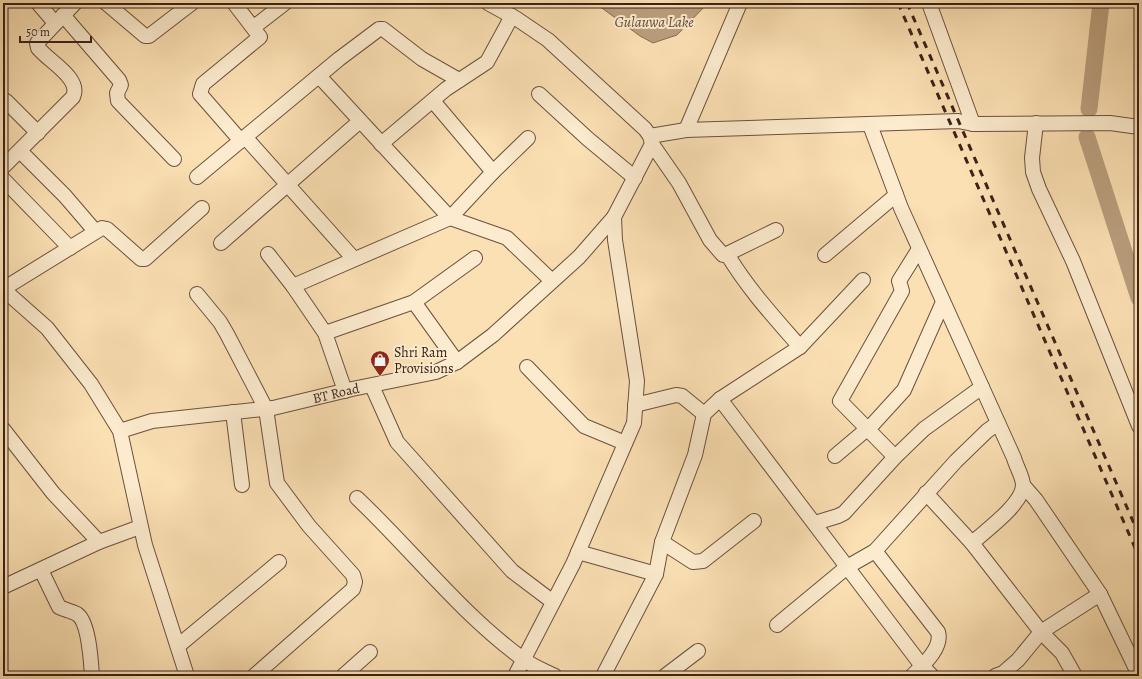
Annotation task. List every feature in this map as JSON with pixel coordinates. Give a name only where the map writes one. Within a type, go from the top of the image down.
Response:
[{"type":"street","points":[[38,3],[59,19],[119,80],[121,85],[116,96],[118,101],[174,159]]},
{"type":"street","points":[[3,167],[73,97],[75,92],[73,81],[38,48],[37,43],[75,3]]},
{"type":"street","points":[[106,3],[145,36],[149,36],[192,3]]},
{"type":"street","points":[[234,3],[259,33],[258,39],[203,84],[200,94],[288,185],[354,259]]},
{"type":"street","points":[[254,28],[285,3]]},
{"type":"street","points":[[488,3],[512,16],[548,40],[646,129],[651,140],[679,183],[710,240],[717,250],[723,255],[728,254],[776,230]]},
{"type":"street","points":[[686,130],[740,3]]},
{"type":"street","points":[[929,3],[973,124]]},
{"type":"street","points":[[381,144],[432,101],[459,80],[486,62],[512,16]]},
{"type":"street","points":[[197,177],[319,76],[381,29],[422,59],[459,80]]},
{"type":"street","points":[[319,76],[450,218],[507,238],[552,281]]},
{"type":"street","points":[[539,94],[588,139],[635,178]]},
{"type":"street","points":[[432,101],[493,172]]},
{"type":"street","points":[[6,102],[38,133]]},
{"type":"street","points":[[221,243],[360,121]]},
{"type":"street","points":[[651,140],[686,130],[958,121],[973,124],[1110,123],[1139,127]]},
{"type":"street","points":[[1036,123],[1032,158],[1033,172],[1039,189],[1073,261],[1139,426]]},
{"type":"street","points":[[870,125],[896,195],[1014,458],[1023,485],[1036,500],[1100,594],[1139,675]]},
{"type":"street","points":[[293,286],[450,218],[493,172],[528,138]]},
{"type":"street","name":"BT Road","points":[[120,431],[152,421],[266,409],[436,372],[457,362],[492,335],[579,257],[614,217],[635,178],[651,140]]},
{"type":"street","points":[[20,151],[65,196],[95,231]]},
{"type":"street","points":[[3,179],[70,248]]},
{"type":"street","points":[[825,255],[896,195]]},
{"type":"street","points":[[187,676],[140,527],[120,431],[91,384],[47,328],[3,289],[102,228],[107,229],[141,259],[146,259],[202,208]]},
{"type":"street","points":[[515,676],[578,552],[634,423],[638,381],[615,240],[614,217]]},
{"type":"street","points":[[895,457],[840,401],[902,291],[899,281],[919,249]]},
{"type":"street","points":[[268,254],[293,286],[325,333],[345,391]]},
{"type":"street","points":[[728,254],[740,276],[761,304],[800,347]]},
{"type":"street","points":[[325,333],[414,302],[475,258]]},
{"type":"street","points":[[603,676],[656,574],[662,542],[695,456],[704,414],[720,399],[800,347],[863,280]]},
{"type":"street","points":[[197,294],[224,328],[266,409],[277,483],[309,526],[353,575],[355,582],[353,589],[254,676]]},
{"type":"street","points":[[414,302],[457,362]]},
{"type":"street","points":[[835,456],[868,429],[904,390],[943,302]]},
{"type":"street","points":[[527,367],[584,426],[625,443]]},
{"type":"street","points":[[372,386],[397,442],[512,571],[553,602]]},
{"type":"street","points":[[815,523],[844,513],[895,457],[924,429],[982,387]]},
{"type":"street","points":[[635,405],[676,395],[682,396],[704,414]]},
{"type":"street","points":[[720,399],[815,523],[922,673],[940,643],[938,632],[875,550]]},
{"type":"street","points":[[233,412],[242,485]]},
{"type":"street","points":[[777,625],[847,567],[875,550],[971,446],[987,430],[998,423]]},
{"type":"street","points":[[3,429],[53,493],[100,542]]},
{"type":"street","points":[[972,543],[1004,515],[1020,496],[1023,485]]},
{"type":"street","points":[[926,493],[972,543],[1040,632],[1062,653],[1075,676]]},
{"type":"street","points":[[357,498],[387,526],[414,558],[468,614],[524,660],[555,676]]},
{"type":"street","points":[[662,542],[693,562],[697,563],[703,561],[754,522]]},
{"type":"street","points":[[3,587],[100,542],[140,527]]},
{"type":"street","points":[[578,552],[656,574]]},
{"type":"street","points":[[178,646],[279,562]]},
{"type":"street","points":[[41,570],[59,607],[77,614],[82,619],[89,645],[92,676]]},
{"type":"street","points":[[995,676],[1003,673],[1018,660],[1040,632],[1100,594]]},
{"type":"street","points":[[665,676],[698,651]]},
{"type":"street","points":[[343,676],[370,652]]},
{"type":"water","name":"Gulauwa Lake","points":[[595,3],[708,3],[677,35],[653,43],[640,36]]},
{"type":"waterway","points":[[1089,109],[1101,3]]},
{"type":"waterway","points":[[1087,137],[1139,298]]},
{"type":"railway","points":[[898,3],[1139,557]]},
{"type":"railway","points":[[907,3],[1139,535]]},
{"type":"place","name":"Shri Ram Provisions","points":[[380,377]]}]
